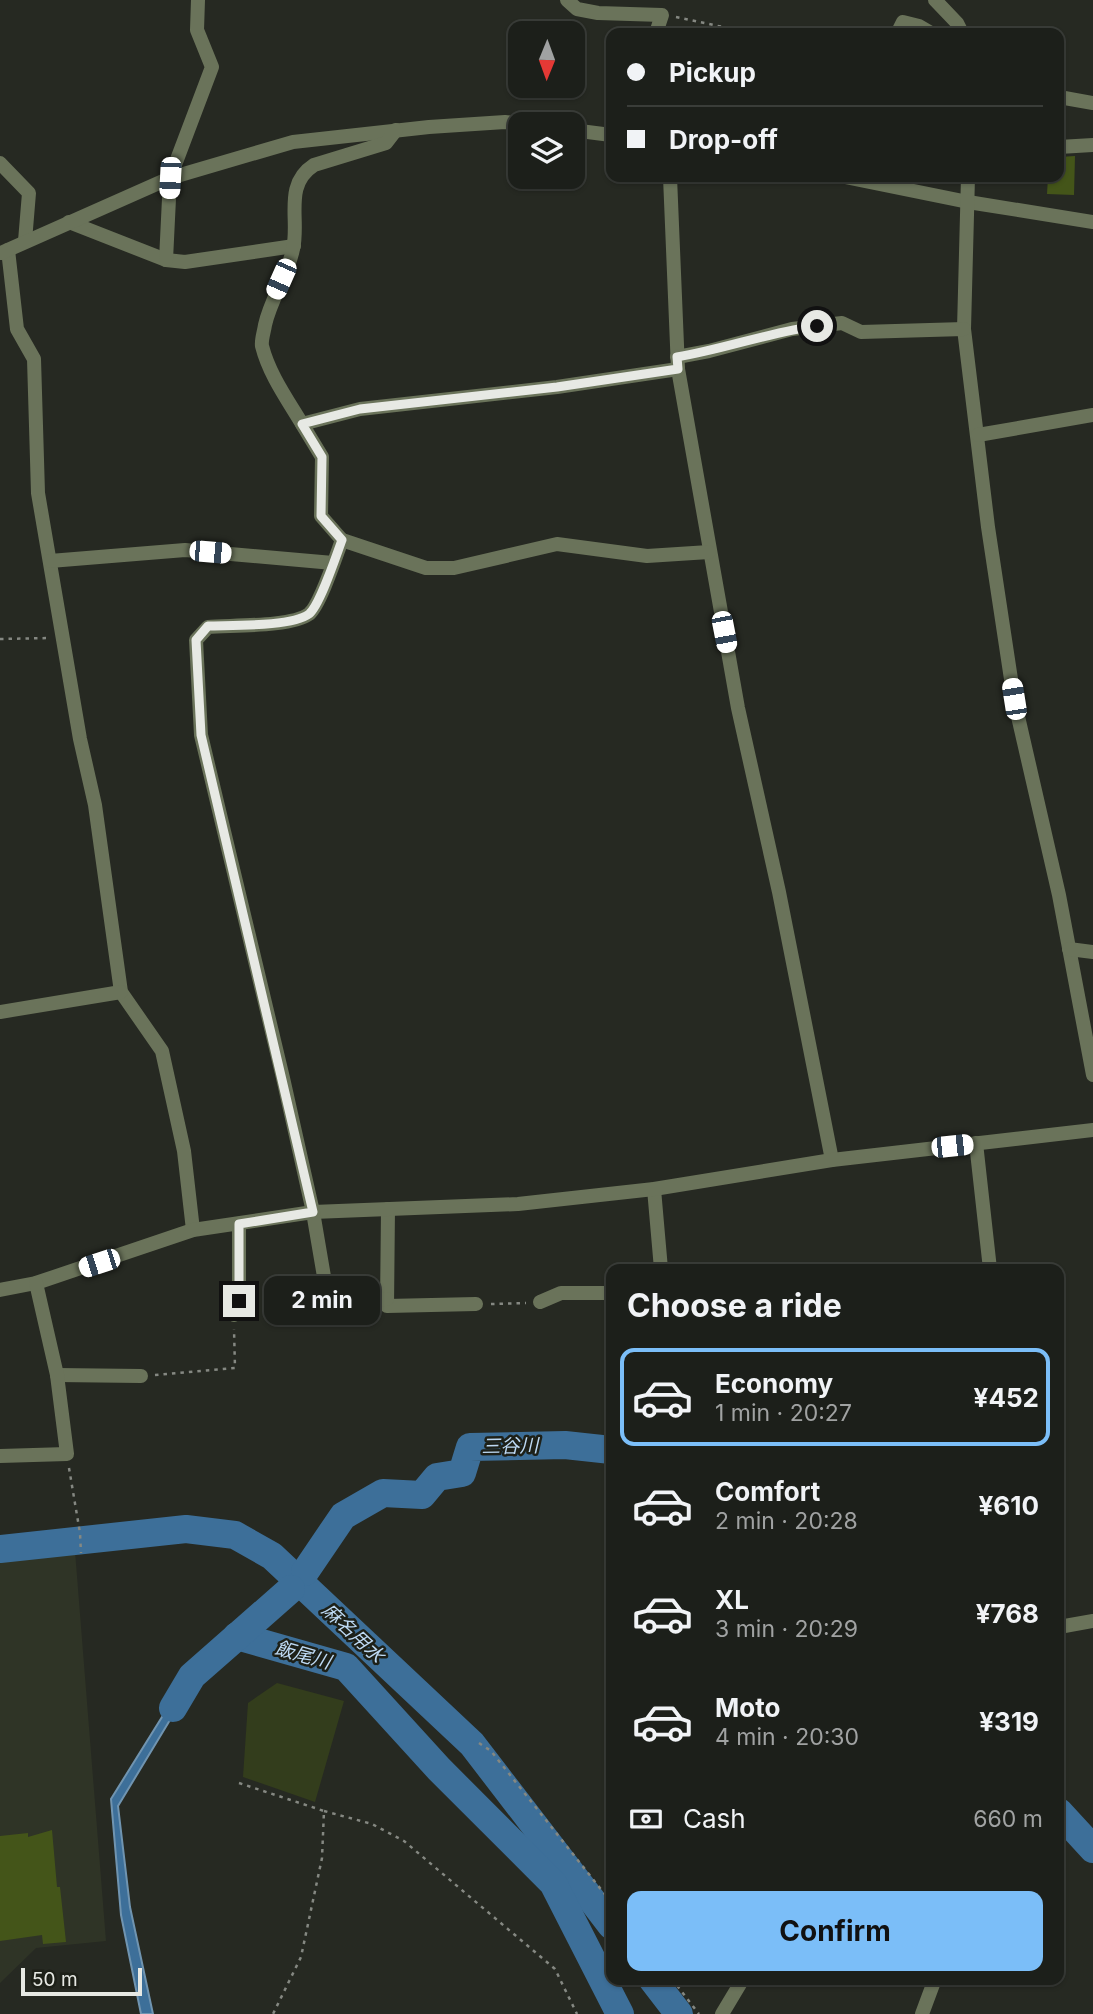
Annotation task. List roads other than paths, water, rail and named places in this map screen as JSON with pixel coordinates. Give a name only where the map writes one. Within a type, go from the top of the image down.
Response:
[{"type":"street","points":[[166,260],[170,178],[212,67],[197,30],[198,0]]},
{"type":"street","points":[[567,0],[577,9],[598,13],[662,15],[658,28]]},
{"type":"street","points":[[935,0],[960,28]]},
{"type":"street","points":[[952,0],[960,28]]},
{"type":"street","points":[[900,28],[903,22],[922,28]]},
{"type":"street","points":[[1064,98],[1093,103]]},
{"type":"street","points":[[193,1230],[184,1152],[162,1051],[121,992],[95,805],[80,739],[38,494],[34,359],[17,329],[4,251],[170,178],[293,142],[396,130],[508,122]]},
{"type":"street","points":[[396,130],[386,144],[314,165],[304,171],[292,205],[297,232],[294,246],[270,304],[261,344],[276,381],[322,457],[321,516],[342,540],[426,568],[454,568],[557,544],[646,556],[709,552]]},
{"type":"street","points":[[585,132],[606,134]]},
{"type":"street","points":[[1064,147],[1093,145]]},
{"type":"street","points":[[0,163],[29,193],[25,241]]},
{"type":"street","points":[[670,182],[678,363],[709,552],[738,708],[779,892],[832,1160]]},
{"type":"street","points":[[870,182],[968,202],[1093,222]]},
{"type":"street","points":[[968,182],[964,330],[988,527],[1014,699],[1059,895],[1093,1074]]},
{"type":"street","points":[[69,222],[166,260],[184,262],[294,246]]},
{"type":"street","points":[[302,424],[360,409],[557,387],[678,363],[709,351],[792,329],[842,323],[861,332],[964,330]]},
{"type":"street","points":[[978,435],[1093,415]]},
{"type":"street","points":[[342,540],[319,598],[309,614],[287,622],[208,626],[196,640],[201,735],[313,1212],[328,1300],[387,1299]]},
{"type":"street","points":[[50,561],[186,550],[333,563]]},
{"type":"street","points":[[1069,950],[1093,952]]},
{"type":"street","points":[[0,1012],[121,992]]},
{"type":"street","points":[[0,1290],[36,1283],[193,1230],[313,1212],[518,1204],[654,1189],[832,1160],[1093,1130]]},
{"type":"street","points":[[976,1143],[989,1264]]},
{"type":"street","points":[[654,1189],[661,1264]]},
{"type":"street","points":[[388,1209],[387,1306],[476,1304]]},
{"type":"street","points":[[234,1315],[239,1301],[239,1224]]},
{"type":"street","points":[[0,1456],[67,1454],[57,1375],[36,1283]]},
{"type":"street","points":[[540,1302],[561,1293],[606,1293]]},
{"type":"street","points":[[57,1375],[141,1376]]},
{"type":"street","points":[[1064,1626],[1093,1621]]},
{"type":"street","points":[[722,2014],[739,1985]]},
{"type":"street","points":[[922,2014],[933,1985]]},
{"type":"water","points":[[190,1672],[196,1677],[118,1806],[130,1907],[153,2014],[141,2014],[121,1915],[111,1799]]},
{"type":"waterway","name":"三谷川","points":[[305,1572],[343,1516],[383,1493],[422,1495],[437,1477],[462,1473],[470,1447],[565,1445],[606,1449]]},
{"type":"waterway","name":"麻名用水","points":[[0,1549],[186,1529],[235,1535],[272,1556],[472,1744],[606,1918]]},
{"type":"waterway","name":"飯尾川","points":[[173,1708],[192,1676],[291,1589]]},
{"type":"waterway","name":"飯尾川","points":[[237,1636],[346,1667],[439,1769],[553,1883],[620,2014]]},
{"type":"waterway","name":"三谷川","points":[[1064,1817],[1093,1849]]},
{"type":"waterway","name":"麻名用水","points":[[657,1985],[679,2014]]}]
